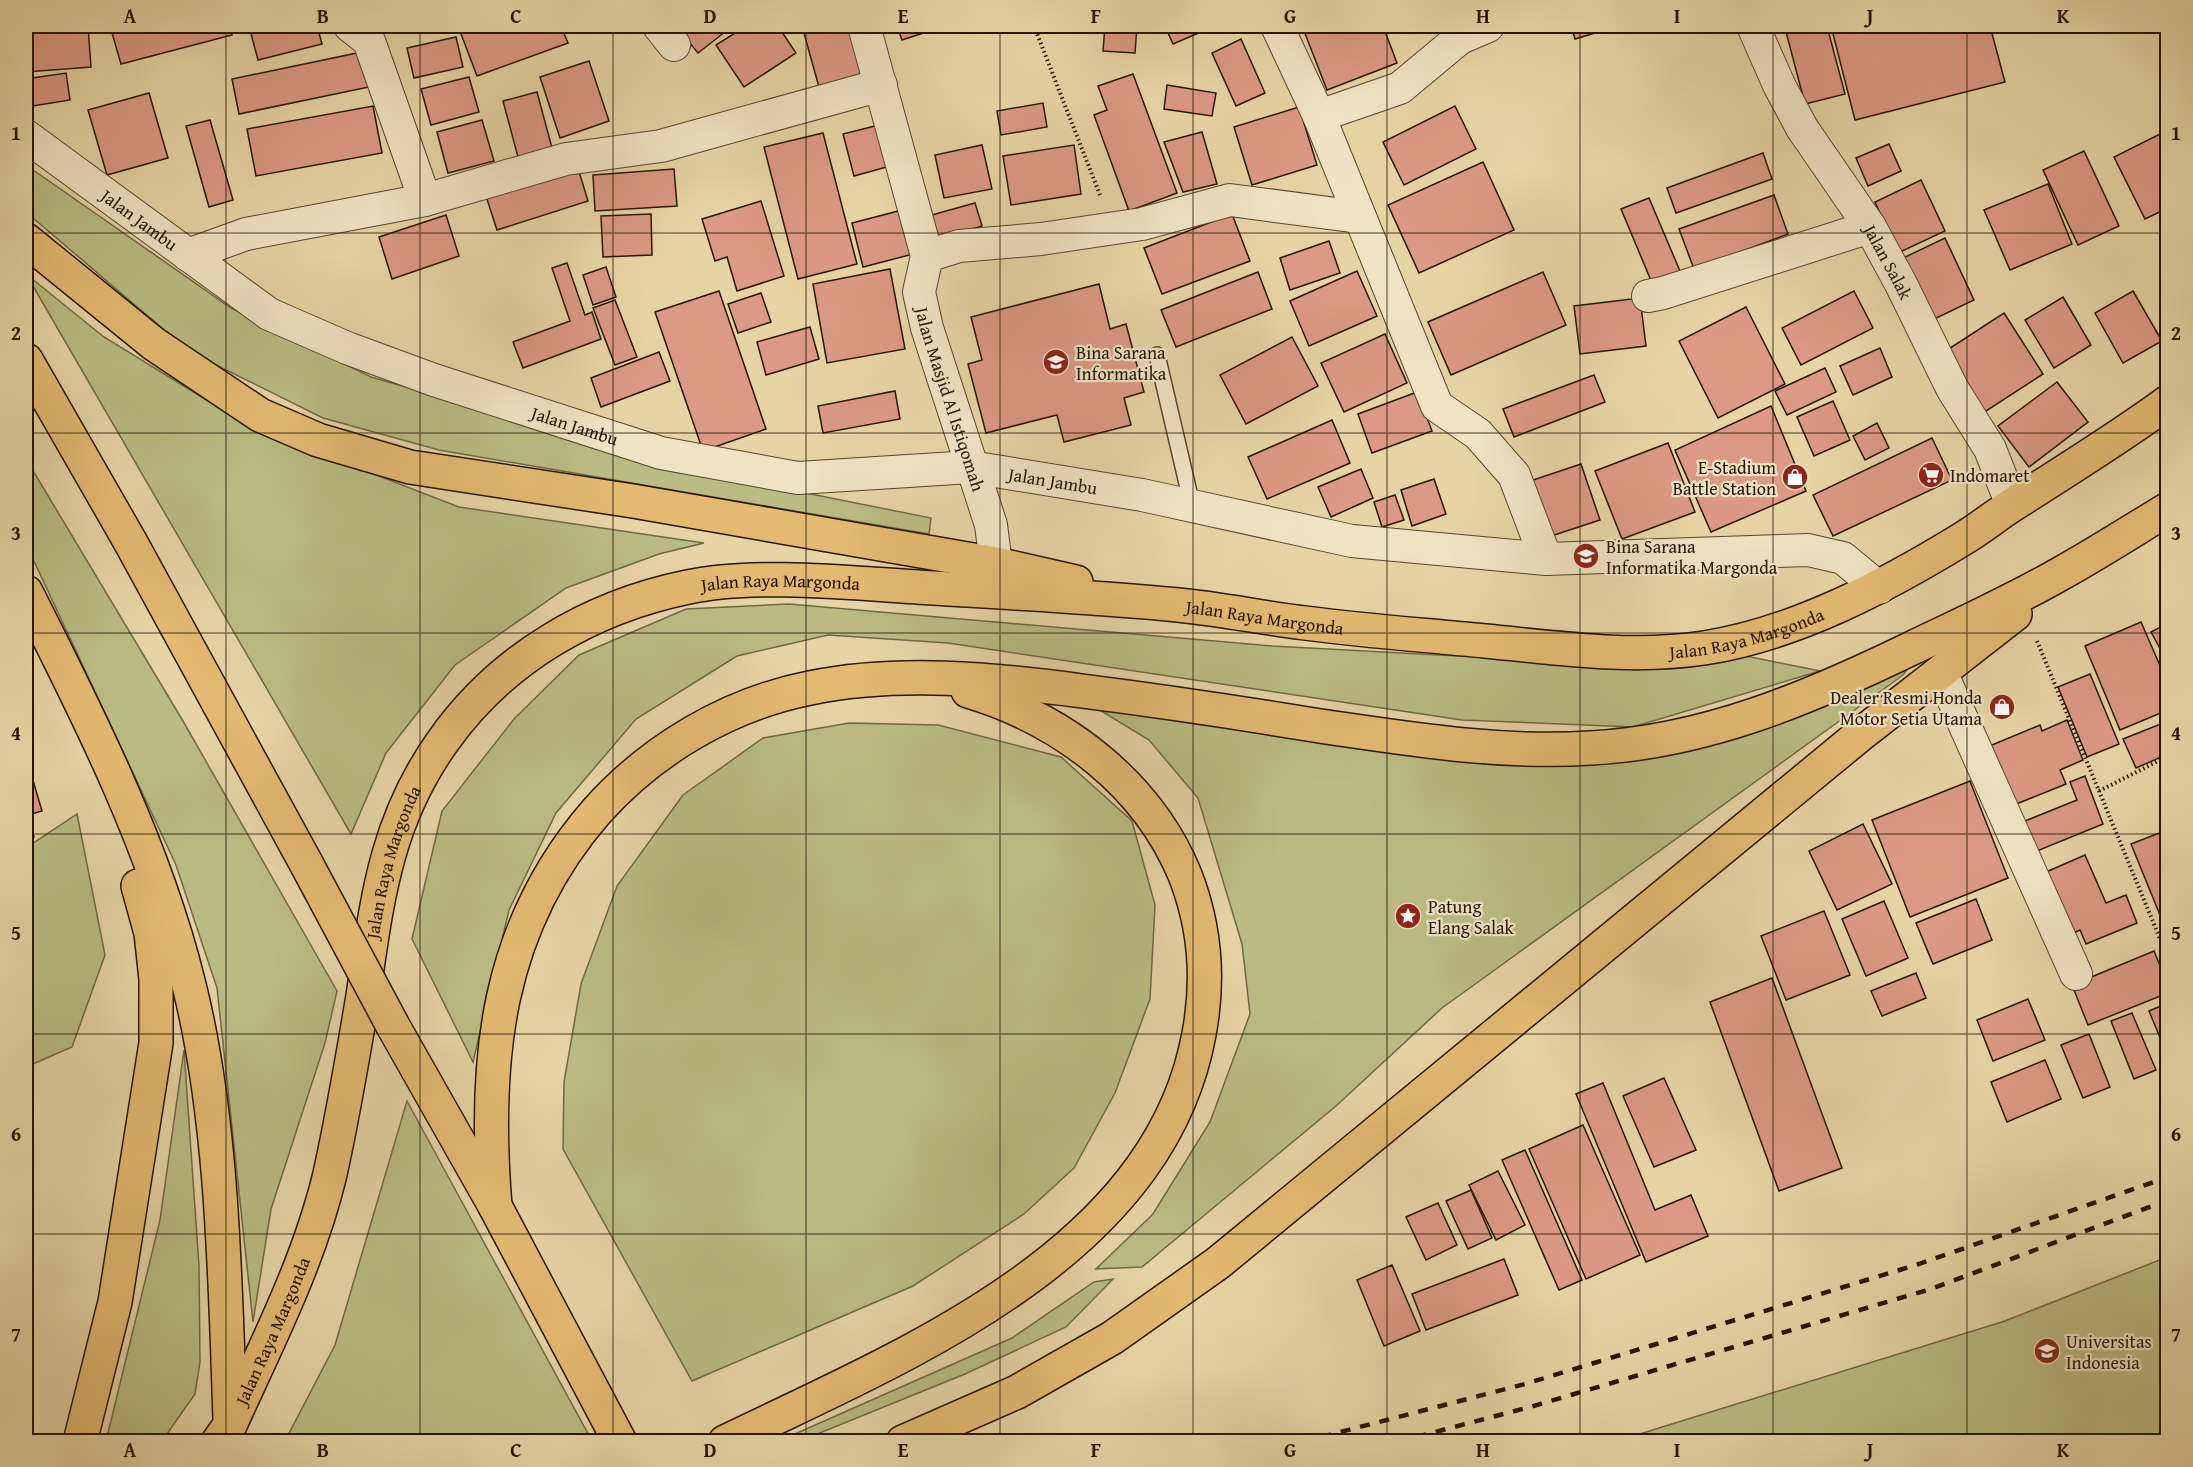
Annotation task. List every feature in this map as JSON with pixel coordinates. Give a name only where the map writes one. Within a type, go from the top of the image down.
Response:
[{"type":"main road","points":[[26,240],[154,344],[260,415],[318,440],[411,467],[633,501],[996,564],[1180,605]]},
{"type":"main road","points":[[26,360],[131,543],[393,1026],[495,1206],[620,1442]]},
{"type":"main road","name":"Jalan Raya Margonda","points":[[227,1436],[302,1264],[328,1182],[348,1088],[378,898],[394,832],[404,807],[432,756],[471,704],[523,657],[555,638],[616,608],[670,591],[722,582],[905,586],[1180,605],[1309,624],[1618,653],[1699,648],[1754,637],[1879,588],[1969,535],[2012,505],[2110,445],[2168,402]]},
{"type":"main road","points":[[495,1206],[490,1124],[492,1061],[513,955],[532,909],[559,861],[611,795],[666,750],[737,711],[806,689],[841,683],[914,679],[1021,683],[1434,742],[1506,749],[1592,748],[1646,743],[1686,735],[1790,703],[1866,670],[2057,576],[2168,509]]},
{"type":"main road","points":[[903,1442],[1017,1392],[1112,1338],[1218,1263],[1817,770],[2023,607],[2057,576]]},
{"type":"main road","points":[[26,592],[112,768],[174,928],[189,982],[202,1046],[218,1186],[226,1305],[227,1436]]},
{"type":"main road","points":[[65,669],[134,874],[151,933],[156,979],[156,1043],[117,1291],[80,1442]]},
{"type":"main road","points":[[725,1442],[943,1331],[992,1303],[1056,1257],[1085,1232],[1141,1170],[1174,1112],[1196,1053],[1205,985],[1199,922],[1178,858],[1149,813],[1108,768],[1058,730],[992,698],[914,679]]},
{"type":"street","points":[[350,26],[369,41],[425,200]]},
{"type":"street","name":"Jalan Masjid Al Istiqomah","points":[[864,26],[927,256],[919,292],[933,352],[992,525],[996,564]]},
{"type":"street","points":[[1277,26],[1319,116],[1437,406],[1478,434],[1514,475],[1546,559],[1808,550],[1843,558],[1879,588]]},
{"type":"street","name":"Jalan Salak","points":[[1753,26],[1779,85],[1802,128],[1870,227],[1924,327],[1952,388],[1990,449],[2012,505]]},
{"type":"street","points":[[1319,116],[1400,88],[1476,27]]},
{"type":"street","points":[[188,255],[246,234],[425,200],[566,159],[662,146],[881,85]]},
{"type":"street","name":"Jalan Jambu","points":[[26,136],[269,314],[347,348],[434,380],[661,453],[798,478],[971,467],[1142,495],[1352,541],[1546,559]]},
{"type":"street","points":[[927,256],[959,246],[1041,239],[1142,224],[1230,200],[1359,217]]},
{"type":"street","points":[[1648,296],[1870,227]]},
{"type":"street","points":[[1941,672],[2076,974]]},
{"type":"lane","points":[[1157,355],[1192,505]]},
{"type":"path","points":[[1034,26],[1113,229]]},
{"type":"path","points":[[2023,607],[2168,958]]},
{"type":"path","points":[[2098,791],[2168,756]]},
{"type":"green space","points":[[26,165],[231,308],[371,377],[560,431],[665,465],[931,518],[929,534],[439,450],[323,418],[190,352],[26,212]]},
{"type":"green space","points":[[26,274],[104,337],[247,425],[459,507],[704,543],[659,554],[566,588],[455,665],[386,753],[351,834]]},
{"type":"green space","points":[[26,459],[183,721],[337,991],[325,1043],[271,1209],[253,1322],[217,988],[176,865],[26,544]]},
{"type":"green space","points":[[789,604],[1272,646],[1495,658],[1721,651],[1820,671],[1633,727],[1462,720],[948,643],[828,635],[737,656],[636,719],[556,813],[509,910],[473,1062],[412,939],[442,811],[514,719],[579,655],[686,609]]},
{"type":"green space","points":[[1910,666],[1903,675],[1442,1008],[1336,1106],[1142,1267],[1096,1269],[1153,1214],[1210,1122],[1250,1014],[1242,944],[1198,798],[1149,740],[1095,707],[1521,764]]},
{"type":"green space","points":[[849,723],[938,725],[1061,757],[1132,821],[1155,905],[1150,999],[1115,1093],[1074,1168],[1024,1214],[913,1286],[692,1381],[563,1149],[564,1082],[581,984],[617,886],[683,795],[763,738]]},
{"type":"green space","points":[[77,814],[105,955],[72,1047],[26,1067],[26,848]]},
{"type":"green space","points":[[184,1050],[199,1266],[200,1362],[195,1394],[162,1441],[106,1441],[160,1220]]},
{"type":"green space","points":[[407,1101],[592,1441],[285,1441],[335,1345]]},
{"type":"green space","name":"Universitas Indonesia","points":[[2167,1257],[2167,1441],[1617,1441],[2005,1321]]},
{"type":"green space","points":[[1113,1279],[1066,1327],[965,1374],[800,1441],[779,1441],[1012,1338],[1094,1282]]},
{"type":"building","points":[[26,26],[88,26],[91,67],[26,72]]},
{"type":"building","points":[[110,26],[229,26],[232,35],[121,64]]},
{"type":"building","points":[[249,26],[317,26],[322,44],[258,60]]},
{"type":"building","points":[[418,26],[440,26],[440,32],[418,33]]},
{"type":"building","points":[[458,26],[561,26],[568,43],[477,76]]},
{"type":"building","points":[[676,26],[728,26],[730,28],[698,53]]},
{"type":"building","points":[[746,26],[778,26],[796,53],[744,87],[716,45]]},
{"type":"building","points":[[802,26],[851,26],[866,74],[819,87]]},
{"type":"building","points":[[897,26],[945,26],[902,40]]},
{"type":"building","points":[[1105,26],[1137,26],[1135,53],[1103,51]]},
{"type":"building","points":[[1165,26],[1215,26],[1173,44]]},
{"type":"building","points":[[1320,26],[1383,26],[1397,63],[1327,90],[1304,31]]},
{"type":"building","points":[[1571,26],[1618,26],[1575,39]]},
{"type":"building","points":[[1827,26],[1845,94],[1805,104],[1785,28]]},
{"type":"building","points":[[1831,26],[1990,26],[2005,82],[1855,120]]},
{"type":"building","points":[[456,37],[463,67],[414,78],[407,48]]},
{"type":"building","points":[[1241,39],[1265,93],[1236,106],[1212,53]]},
{"type":"building","points":[[362,52],[369,87],[239,114],[232,79]]},
{"type":"building","points":[[589,61],[609,121],[560,138],[540,77]]},
{"type":"building","points":[[66,73],[70,100],[26,107],[26,79]]},
{"type":"building","points":[[1133,74],[1177,193],[1129,211],[1094,115],[1107,110],[1098,86]]},
{"type":"building","points":[[469,77],[479,112],[431,125],[421,89]]},
{"type":"building","points":[[1167,85],[1216,93],[1212,116],[1164,109]]},
{"type":"building","points":[[537,92],[552,148],[518,157],[503,101]]},
{"type":"building","points":[[149,93],[168,158],[107,175],[88,110]]},
{"type":"building","points":[[1043,103],[1047,127],[1001,135],[997,111]]},
{"type":"building","points":[[373,106],[382,153],[256,176],[247,129]]},
{"type":"building","points":[[1455,106],[1476,149],[1404,185],[1383,142]]},
{"type":"building","points":[[1299,107],[1317,165],[1252,185],[1234,127]]},
{"type":"building","points":[[210,120],[233,200],[209,207],[186,126]]},
{"type":"building","points":[[482,120],[494,161],[448,173],[437,132]]},
{"type":"building","points":[[883,124],[894,165],[854,176],[843,134]]},
{"type":"building","points":[[2168,130],[2168,208],[2145,219],[2114,157]]},
{"type":"building","points":[[1202,132],[1217,184],[1183,192],[1164,142]]},
{"type":"building","points":[[823,133],[857,264],[798,279],[764,147]]},
{"type":"building","points":[[1889,144],[1901,171],[1868,186],[1856,158]]},
{"type":"building","points":[[982,145],[992,189],[944,198],[935,155]]},
{"type":"building","points":[[1074,145],[1081,194],[1011,205],[1003,156]]},
{"type":"building","points":[[2084,151],[2119,226],[2078,245],[2043,170]]},
{"type":"building","points":[[1763,153],[1772,179],[1676,213],[1667,188]]},
{"type":"building","points":[[1483,162],[1514,230],[1419,273],[1388,205]]},
{"type":"building","points":[[577,165],[588,201],[497,230],[485,193]]},
{"type":"building","points":[[674,169],[677,206],[595,211],[593,175]]},
{"type":"building","points":[[1921,180],[1945,231],[1898,253],[1875,202]]},
{"type":"building","points":[[2048,184],[2072,244],[2010,270],[1984,210]]},
{"type":"building","points":[[1774,195],[1788,234],[1694,269],[1679,229]]},
{"type":"building","points":[[1649,198],[1680,271],[1652,283],[1621,209]]},
{"type":"building","points":[[761,201],[784,276],[737,291],[727,257],[715,261],[702,219]]},
{"type":"building","points":[[975,203],[982,226],[934,240],[928,216]]},
{"type":"building","points":[[906,209],[917,253],[863,267],[852,223]]},
{"type":"building","points":[[651,214],[652,255],[603,257],[601,216]]},
{"type":"building","points":[[1232,214],[1250,261],[1162,294],[1144,248]]},
{"type":"building","points":[[446,215],[459,256],[392,279],[379,237]]},
{"type":"building","points":[[1945,238],[1974,300],[1928,322],[1899,260]]},
{"type":"building","points":[[1329,241],[1340,273],[1290,290],[1280,258]]},
{"type":"building","points":[[567,263],[585,315],[592,312],[601,339],[523,368],[513,342],[570,321],[552,268]]},
{"type":"building","points":[[606,267],[616,297],[593,305],[583,275]]},
{"type":"building","points":[[890,269],[905,349],[827,363],[813,284]]},
{"type":"building","points":[[1357,271],[1377,316],[1309,346],[1290,301]]},
{"type":"building","points":[[1258,272],[1272,309],[1176,347],[1161,310]]},
{"type":"building","points":[[1543,272],[1566,325],[1451,375],[1428,322]]},
{"type":"building","name":"Bina Sarana Informatika","points":[[1099,284],[1110,329],[1126,324],[1144,392],[1124,398],[1131,425],[1064,442],[1057,415],[986,433],[968,364],[982,360],[971,317]]},
{"type":"building","points":[[719,291],[766,429],[703,451],[655,312]]},
{"type":"building","points":[[1854,291],[1873,328],[1801,365],[1782,328]]},
{"type":"building","points":[[2133,291],[2162,341],[2123,363],[2095,313]]},
{"type":"building","points":[[761,293],[771,322],[738,333],[728,304]]},
{"type":"building","points":[[2063,297],[2091,345],[2054,368],[2025,320]]},
{"type":"building","points":[[1640,298],[1646,346],[1580,354],[1574,306]]},
{"type":"building","points":[[615,300],[637,357],[615,365],[593,308]]},
{"type":"building","points":[[1746,307],[1785,384],[1718,418],[1679,341]]},
{"type":"building","points":[[2004,313],[2043,374],[1983,413],[1944,352]]},
{"type":"building","points":[[810,327],[819,359],[766,375],[757,342]]},
{"type":"building","points":[[1385,334],[1407,383],[1344,412],[1321,363]]},
{"type":"building","points":[[1292,337],[1318,386],[1246,424],[1220,375]]},
{"type":"building","points":[[1880,348],[1892,377],[1853,395],[1840,366]]},
{"type":"building","points":[[659,352],[670,381],[601,407],[591,378]]},
{"type":"building","points":[[1825,368],[1836,392],[1787,415],[1775,391]]},
{"type":"building","points":[[1594,375],[1605,402],[1514,437],[1503,409]]},
{"type":"building","points":[[2057,382],[2088,422],[2029,467],[1998,426]]},
{"type":"building","points":[[895,391],[900,419],[823,433],[818,406]]},
{"type":"building","points":[[1417,392],[1432,431],[1372,453],[1358,414]]},
{"type":"building","points":[[1833,401],[1850,440],[1814,456],[1797,417]]},
{"type":"building","points":[[1771,406],[1806,491],[1711,532],[1675,450]]},
{"type":"building","points":[[1332,420],[1350,463],[1267,499],[1248,457]]},
{"type":"building","points":[[1877,423],[1889,448],[1865,460],[1853,436]]},
{"type":"building","points":[[1932,438],[1952,480],[1833,536],[1813,495]]},
{"type":"building","points":[[1668,443],[1695,512],[1622,539],[1595,471]]},
{"type":"building","points":[[1581,464],[1600,520],[1542,539],[1524,483]]},
{"type":"building","points":[[1361,469],[1373,498],[1331,517],[1318,487]]},
{"type":"building","points":[[1434,479],[1446,514],[1412,526],[1401,490]]},
{"type":"building","points":[[1395,495],[1404,520],[1382,527],[1374,502]]},
{"type":"building","points":[[2141,622],[2168,684],[2168,710],[2120,730],[2085,646]]},
{"type":"building","points":[[2168,623],[2168,663],[2151,632]]},
{"type":"building","points":[[2090,674],[2119,744],[2087,757],[2058,687]]},
{"type":"building","points":[[2067,720],[2083,760],[2060,770],[2066,784],[2004,809],[1980,750],[2040,725],[2042,731]]},
{"type":"building","points":[[2168,721],[2168,754],[2136,768],[2123,739]]},
{"type":"building","points":[[26,757],[42,811],[28,815],[34,837],[26,840]]},
{"type":"building","points":[[2085,776],[2103,824],[2027,855],[2015,825],[2077,800],[2070,782]]},
{"type":"building","points":[[1970,781],[2008,878],[1910,917],[1872,820]]},
{"type":"building","points":[[1863,824],[1892,884],[1837,910],[1809,851]]},
{"type":"building","points":[[2167,830],[2168,912],[2160,915],[2131,844]]},
{"type":"building","points":[[2085,855],[2106,903],[2126,895],[2137,923],[2086,944],[2080,930],[2065,937],[2037,876]]},
{"type":"building","points":[[1976,899],[1992,940],[1933,964],[1916,923]]},
{"type":"building","points":[[1884,901],[1908,958],[1866,976],[1842,919]]},
{"type":"building","points":[[1824,911],[1850,975],[1786,1000],[1761,936]]},
{"type":"building","points":[[2154,951],[2168,985],[2168,993],[2088,1025],[2072,985]]},
{"type":"building","points":[[1916,973],[1926,998],[1882,1016],[1871,991]]},
{"type":"building","points":[[1772,978],[1842,1168],[1779,1191],[1710,1002]]},
{"type":"building","points":[[2028,999],[2045,1040],[1993,1061],[1977,1020]]},
{"type":"building","points":[[2168,1003],[2168,1057],[2149,1011]]},
{"type":"building","points":[[2132,1013],[2156,1070],[2134,1079],[2111,1021]]},
{"type":"building","points":[[2089,1034],[2110,1087],[2083,1098],[2061,1045]]},
{"type":"building","points":[[2045,1060],[2061,1099],[2007,1122],[1991,1082]]},
{"type":"building","points":[[1664,1078],[1696,1150],[1654,1167],[1623,1096]]},
{"type":"building","points":[[1603,1083],[1655,1210],[1691,1195],[1708,1236],[1646,1262],[1576,1094]]},
{"type":"building","points":[[1583,1125],[1640,1255],[1586,1279],[1529,1149]]},
{"type":"building","points":[[1525,1150],[1582,1280],[1559,1290],[1502,1160]]},
{"type":"building","points":[[1498,1171],[1525,1225],[1496,1240],[1469,1185]]},
{"type":"building","points":[[1471,1190],[1492,1238],[1468,1249],[1446,1201]]},
{"type":"building","points":[[1438,1203],[1457,1245],[1426,1260],[1406,1217]]},
{"type":"building","points":[[1504,1259],[1518,1295],[1426,1330],[1412,1294]]},
{"type":"building","points":[[1392,1265],[1420,1331],[1384,1346],[1357,1280]]},
{"type":"railway","points":[[1302,1442],[1525,1384],[1919,1264],[2168,1177]]},
{"type":"railway","points":[[1397,1442],[1530,1407],[1931,1289],[2168,1200]]},
{"type":"place","name":"Bina Sarana Informatika","points":[[1056,362]]},
{"type":"place","name":"Indomaret","points":[[1931,475]]},
{"type":"place","name":"E-Stadium Battle Station","points":[[1795,477]]},
{"type":"place","name":"Bina Sarana Informatika Margonda","points":[[1586,556]]},
{"type":"place","name":"Dealer Resmi Honda Motor Setia Utama","points":[[2002,707]]},
{"type":"place","name":"Patung Elang Salak","points":[[1408,916]]},
{"type":"place","name":"Universitas Indonesia","points":[[2047,1351]]}]
